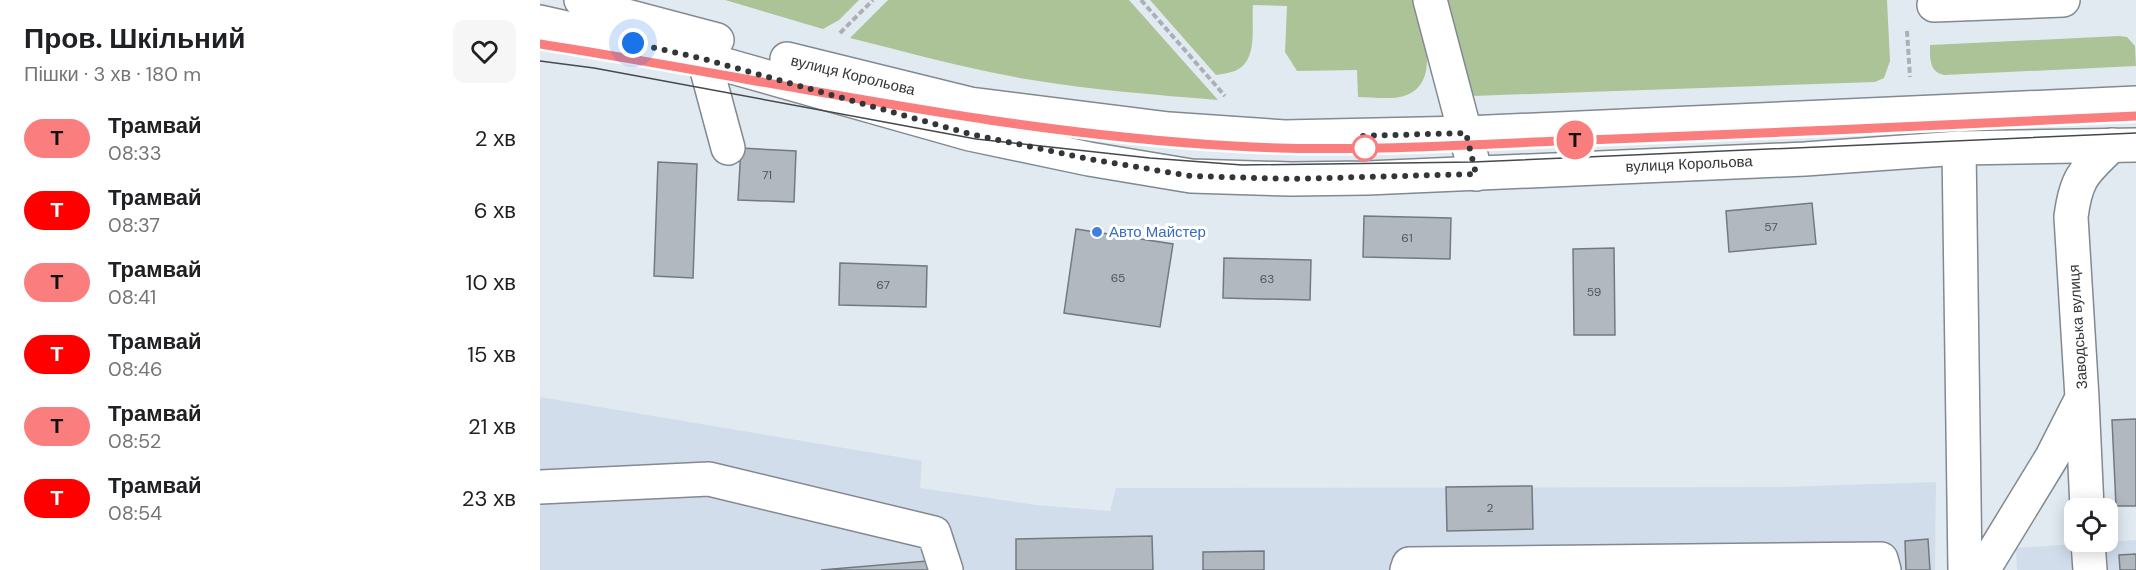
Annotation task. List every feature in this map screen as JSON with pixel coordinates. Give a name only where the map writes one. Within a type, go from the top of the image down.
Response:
[{"type":"main road","points":[[1430,0],[1476,174]]},
{"type":"main road","points":[[1934,5],[2062,0]]},
{"type":"main road","points":[[591,3],[704,59],[728,148]]},
{"type":"main road","name":"вулиця Корольова","points":[[591,3],[860,78],[992,107],[1169,129],[1285,137],[1466,133],[2136,103]]},
{"type":"main road","name":"вулиця Корольова","points":[[540,22],[704,59],[970,134],[1089,159],[1191,176],[1291,179],[1476,174],[1805,159],[1959,148],[2124,145]]},
{"type":"main road","name":"Заводська вулиця","points":[[1983,570],[2052,457],[2082,398],[2071,217],[2074,194],[2085,171],[2124,145]]},
{"type":"main road","points":[[1959,148],[1965,570]]},
{"type":"main road","points":[[2082,398],[2087,498]]},
{"type":"main road","points":[[540,487],[709,479],[934,534],[946,570]]},
{"type":"main road","points":[[2089,552],[2090,570]]},
{"type":"main road","points":[[1407,570],[1409,564],[1881,559],[1884,570]]},
{"type":"path","points":[[834,40],[873,0]]},
{"type":"path","points":[[1141,0],[1227,98]]},
{"type":"path","points":[[1906,21],[1910,86]]},
{"type":"shaded area","points":[[540,397],[922,461],[920,488],[1036,505],[1110,511],[1116,488],[1781,487],[1936,482],[1935,570],[540,570]]},
{"type":"shaded area","points":[[2136,540],[2136,570],[2017,570],[2016,548],[2064,545],[2064,552],[2118,552],[2118,541]]},
{"type":"green space","points":[[725,0],[859,0],[839,20],[823,29]]},
{"type":"green space","points":[[888,0],[1129,0],[1218,100],[1032,80],[963,66],[850,38]]},
{"type":"green space","points":[[1150,0],[1414,0],[1427,53],[1427,67],[1416,89],[1404,96],[1358,97],[1357,70],[1297,71],[1285,52],[1287,6],[1253,5],[1252,42],[1248,59],[1235,71],[1216,75]]},
{"type":"green space","points":[[1446,0],[1887,0],[1890,61],[1884,78],[1875,82],[1472,96]]},
{"type":"green space","points":[[2127,37],[2135,46],[2136,66],[1944,75],[1935,71],[1930,59],[1930,45]]},
{"type":"building","points":[[741,148],[796,151],[794,202],[738,200]]},
{"type":"building","points":[[658,162],[697,164],[693,278],[654,276]]},
{"type":"building","points":[[1812,203],[1816,244],[1729,252],[1726,211]]},
{"type":"building","points":[[1364,216],[1451,218],[1450,259],[1363,257]]},
{"type":"building","points":[[1076,229],[1173,244],[1160,327],[1064,313]]},
{"type":"building","points":[[1614,248],[1615,335],[1574,335],[1573,249]]},
{"type":"building","points":[[1224,258],[1311,260],[1310,300],[1223,298]]},
{"type":"building","points":[[840,263],[927,266],[926,307],[839,305]]},
{"type":"building","points":[[2136,419],[2136,506],[2118,506],[2118,498],[2116,498],[2112,420]]},
{"type":"building","points":[[1532,486],[1533,529],[1447,531],[1446,487]]},
{"type":"building","points":[[1152,536],[1153,570],[1016,570],[1016,539]]},
{"type":"building","points":[[1928,539],[1930,570],[1906,570],[1905,541]]},
{"type":"building","points":[[1264,551],[1264,570],[1203,570],[1203,552]]},
{"type":"building","points":[[2136,554],[2136,570],[2120,570],[2119,555]]},
{"type":"building","points":[[927,561],[928,570],[821,570]]},
{"type":"tram line","points":[[540,44],[976,119],[1089,133],[1290,149],[1868,129],[2136,116]]},
{"type":"tram line","name":"Т","points":[[540,44],[976,119],[1182,142],[1290,149],[1489,144],[2136,116]]},
{"type":"tram line","points":[[540,61],[594,68],[976,139],[1150,158],[1242,165],[1473,162],[2136,133]]},
{"type":"place","name":"Авто Майстер","points":[[1097,232]]},
{"type":"route","points":[[633,43],[704,59],[970,134],[1089,159],[1191,176],[1291,179],[1476,174],[1466,133],[1359,136],[1365,148]]}]
